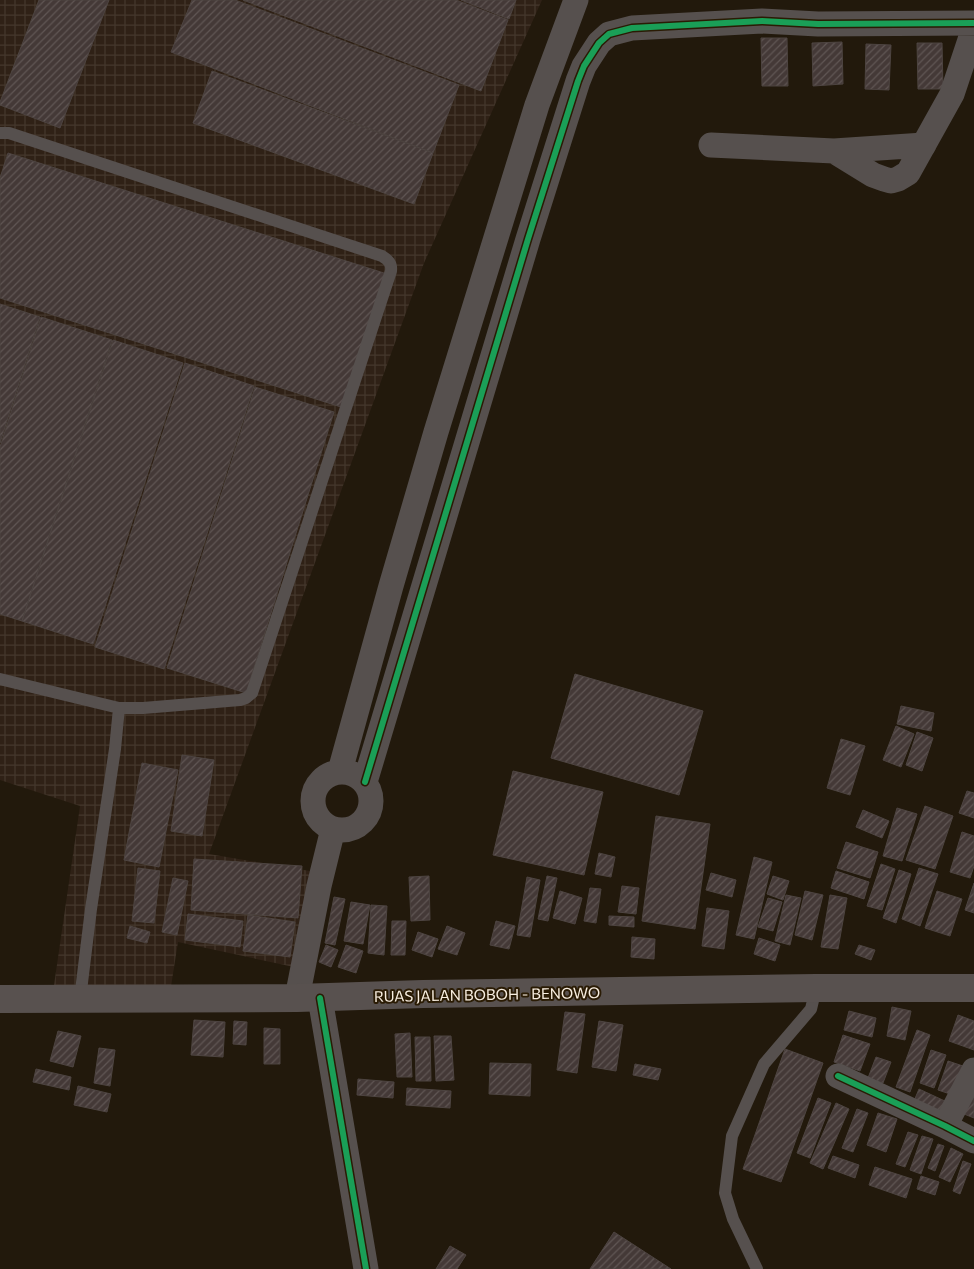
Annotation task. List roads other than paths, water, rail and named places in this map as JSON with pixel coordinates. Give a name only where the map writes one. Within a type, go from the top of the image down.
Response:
[{"type":"main road","name":"RUAS JALAN BOBOH - BENOWO","points":[[0,999],[308,998],[423,994],[816,988],[974,988]]},
{"type":"street","points":[[340,771],[393,577],[537,105],[576,0]]},
{"type":"street","points":[[365,782],[578,81],[584,66],[599,43],[620,31],[765,11],[818,24],[974,23]]},
{"type":"street","points":[[834,151],[873,175],[891,181],[908,173],[952,94],[974,28]]},
{"type":"street","points":[[559,44],[590,56]]},
{"type":"street","points":[[711,145],[834,151],[924,145]]},
{"type":"street","points":[[451,386],[481,396]]},
{"type":"street","points":[[340,771],[349,772],[365,782],[372,802],[363,822],[354,828],[344,830],[333,829],[323,823],[316,814],[312,803],[314,791],[319,781],[328,774],[340,771]]},
{"type":"street","points":[[333,829],[318,886],[308,998],[366,1269]]},
{"type":"street","points":[[945,1126],[974,1070]]},
{"type":"street","points":[[838,1076],[974,1141]]},
{"type":"lane","points":[[0,133],[9,133],[382,256],[390,262],[391,266],[252,693],[240,700],[143,708],[119,708],[0,679]]},
{"type":"lane","points":[[80,999],[119,708]]},
{"type":"lane","points":[[757,1269],[733,1220],[726,1193],[732,1136],[764,1064],[811,1009],[816,988]]}]
